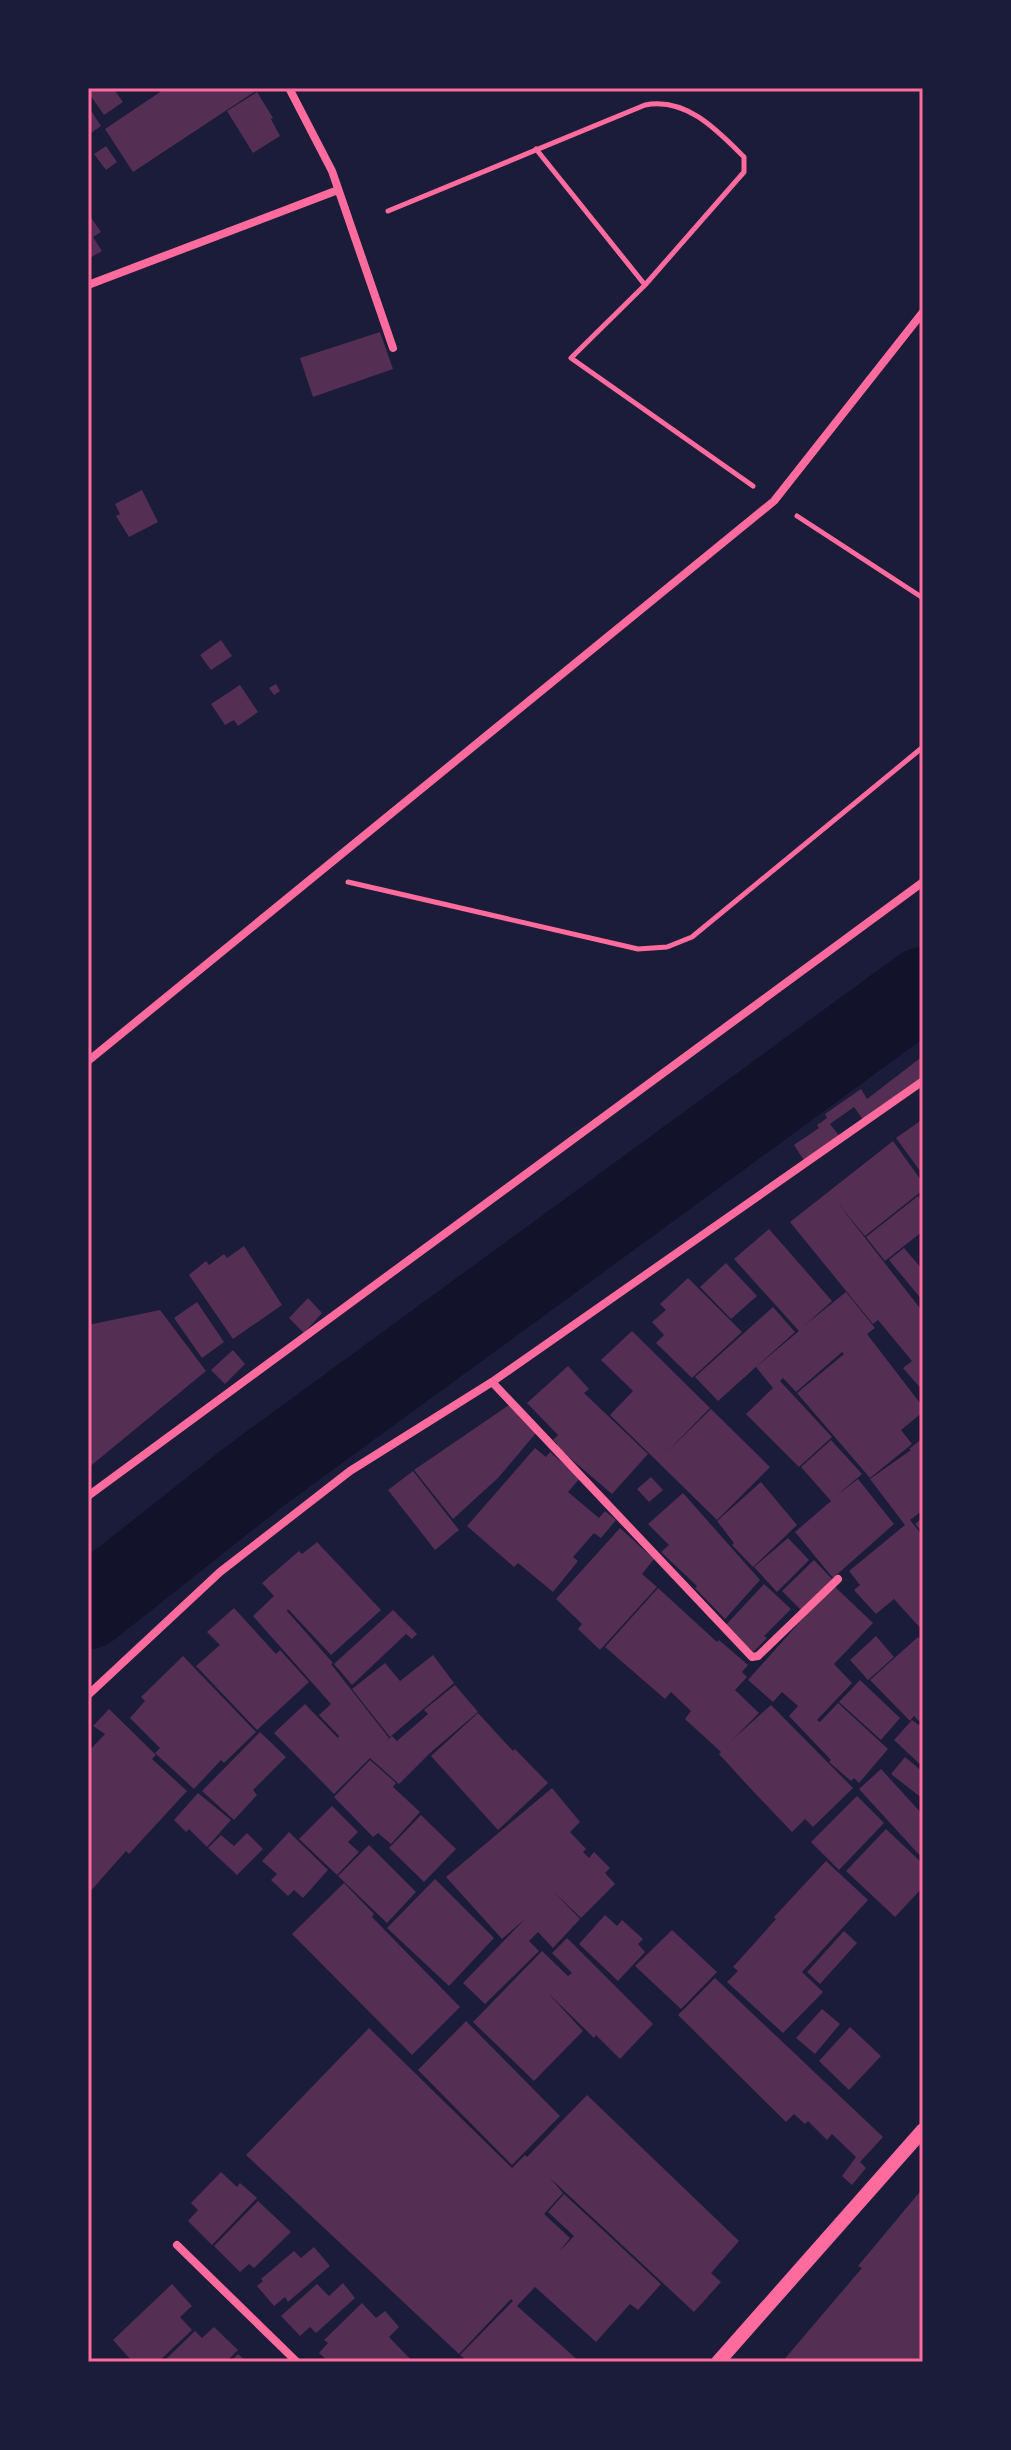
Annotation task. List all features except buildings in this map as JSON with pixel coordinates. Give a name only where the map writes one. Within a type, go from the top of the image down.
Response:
[{"type":"street","points":[[289,88],[332,171],[393,348]]},
{"type":"street","points":[[88,285],[338,190]]},
{"type":"street","points":[[88,1061],[774,501],[923,312]]},
{"type":"street","points":[[88,1496],[923,882]]},
{"type":"street","points":[[88,1695],[220,1572],[350,1471],[492,1382],[923,1081]]},
{"type":"street","points":[[492,1382],[752,1657],[758,1656],[838,1579]]},
{"type":"street","points":[[718,2362],[923,2130]]},
{"type":"street","points":[[177,2245],[297,2362]]},
{"type":"path","points":[[388,211],[645,105],[661,102],[681,106],[716,129],[744,157],[744,172],[645,285],[571,358],[774,501],[923,598]]},
{"type":"path","points":[[536,149],[645,285]]},
{"type":"path","points":[[316,875],[638,949],[667,947],[692,937],[923,747]]},
{"type":"waterway","points":[[88,1608],[255,1476],[923,988]]}]
